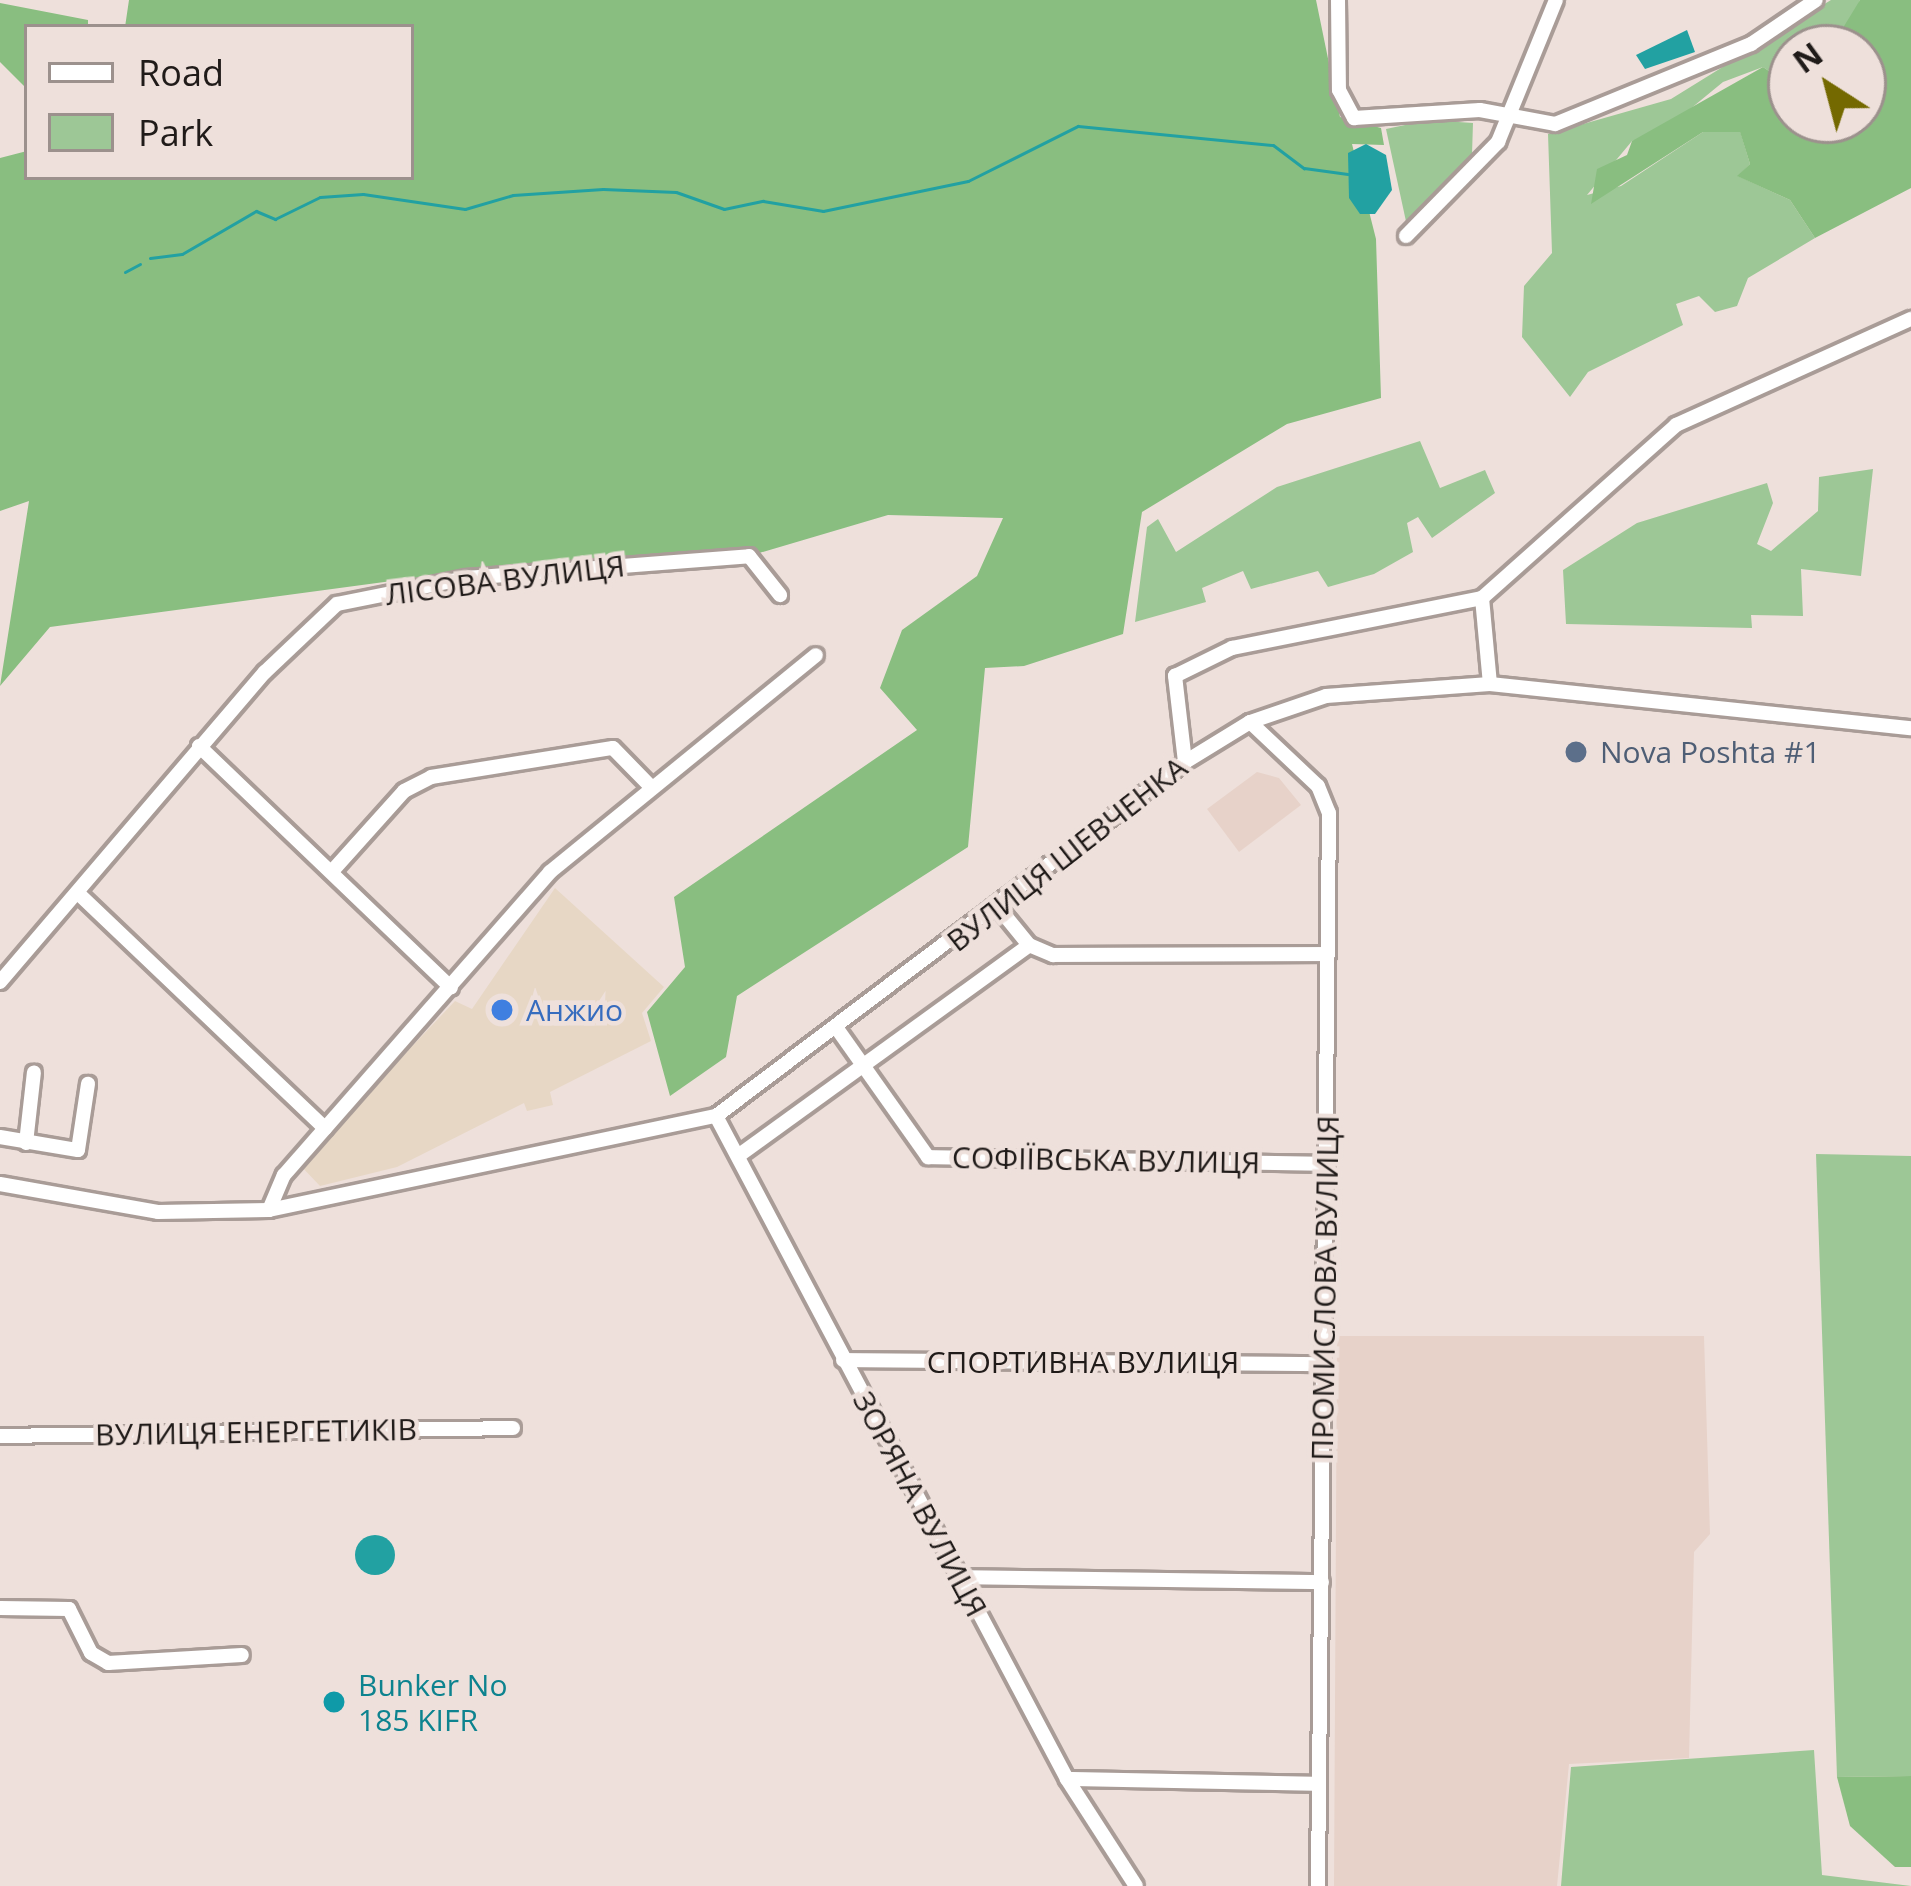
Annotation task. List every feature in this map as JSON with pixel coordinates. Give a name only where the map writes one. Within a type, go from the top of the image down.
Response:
[{"type":"street","points":[[1338,0],[1339,90],[1354,118],[1480,110],[1507,121],[1555,124],[1751,44],[1816,0]]},
{"type":"street","points":[[1406,236],[1498,142],[1556,0]]},
{"type":"street","points":[[1185,762],[1175,676],[1232,648],[1482,598],[1676,425],[1911,319]]},
{"type":"street","name":"ЛІСОВА ВУЛИЦЯ","points":[[0,982],[81,896],[200,746],[337,604],[466,578],[749,556],[780,595]]},
{"type":"street","points":[[1482,598],[1490,684]]},
{"type":"street","points":[[269,1210],[325,1128],[550,872],[816,655]]},
{"type":"street","name":"ВУЛИЦЯ ШЕВЧЕНКА","points":[[0,1184],[158,1212],[269,1210],[716,1116],[838,1030],[1185,762],[1250,722],[1360,690],[1490,684],[1911,728]]},
{"type":"street","name":"ПРОМИСЛОВА ВУЛИЦЯ","points":[[1250,722],[1325,801],[1327,1164],[1318,1886]]},
{"type":"street","points":[[200,746],[335,868],[451,988]]},
{"type":"street","points":[[335,868],[404,791],[431,777],[613,748],[651,787]]},
{"type":"street","points":[[81,896],[325,1128]]},
{"type":"street","points":[[998,907],[1029,946],[1053,956],[1328,954]]},
{"type":"street","points":[[738,1156],[1029,946]]},
{"type":"street","points":[[838,1030],[861,1066]]},
{"type":"street","name":"СОФІЇВСЬКА ВУЛИЦЯ","points":[[861,1066],[928,1157],[1327,1164]]},
{"type":"street","points":[[26,1143],[34,1072]]},
{"type":"street","points":[[0,1137],[78,1150],[88,1084]]},
{"type":"street","name":"ЗОРЯНА ВУЛИЦЯ","points":[[716,1116],[1067,1779],[1136,1886]]},
{"type":"street","name":"СПОРТИВНА ВУЛИЦЯ","points":[[843,1360],[1323,1364]]},
{"type":"street","name":"ВУЛИЦЯ ЕНЕРГЕТИКІВ","points":[[0,1436],[513,1428]]},
{"type":"street","points":[[958,1576],[1322,1582]]},
{"type":"street","points":[[0,1608],[69,1609],[91,1653],[108,1663],[242,1654]]},
{"type":"street","points":[[1067,1779],[1319,1784]]},
{"type":"shaded area","points":[[1257,772],[1279,778],[1301,805],[1239,852],[1207,809]]},
{"type":"shaded area","points":[[555,888],[664,987],[642,1013],[651,1041],[550,1092],[553,1105],[527,1111],[524,1103],[397,1167],[320,1186],[300,1165],[455,1001],[472,1009]]},
{"type":"shaded area","points":[[1337,1336],[1704,1336],[1710,1534],[1694,1552],[1689,1758],[1569,1764],[1557,1886],[1334,1886]]},
{"type":"green space","points":[[129,0],[1316,0],[1340,117],[1381,128],[1384,145],[1352,144],[1376,239],[1381,398],[1287,424],[1142,512],[1123,634],[1024,666],[985,668],[968,847],[737,996],[726,1057],[670,1096],[647,1012],[685,967],[674,897],[917,730],[880,688],[902,630],[977,576],[1003,518],[888,515],[749,556],[481,569],[50,627],[0,686],[29,501],[0,511],[0,158],[24,152],[24,180],[414,180],[414,24],[125,24]]},
{"type":"green space","points":[[1831,0],[1860,0],[1850,24],[1792,24]]},
{"type":"green space","points":[[1860,0],[1911,0],[1911,188],[1815,238],[1790,200],[1737,176],[1750,164],[1740,132],[1703,132],[1591,204],[1597,169],[1627,155],[1632,141],[1763,67],[1767,70],[1767,144],[1887,144],[1887,24],[1845,24]]},
{"type":"green space","points":[[0,3],[88,20],[88,24],[24,24],[24,86],[0,62]]},
{"type":"green space","points":[[1767,40],[1767,70],[1763,67],[1723,82],[1661,133],[1632,141],[1587,195],[1621,186],[1703,132],[1740,131],[1750,164],[1738,176],[1790,200],[1815,238],[1748,278],[1737,306],[1715,312],[1699,296],[1676,304],[1683,325],[1588,372],[1570,397],[1522,337],[1524,286],[1552,253],[1548,134],[1671,99]]},
{"type":"green space","points":[[1429,120],[1473,123],[1472,154],[1407,226],[1386,129]]},
{"type":"green space","points":[[1420,441],[1440,488],[1485,470],[1495,493],[1432,538],[1418,517],[1407,523],[1413,552],[1374,574],[1328,587],[1318,571],[1251,589],[1243,571],[1202,588],[1206,602],[1135,622],[1147,527],[1158,519],[1176,552],[1277,487]]},
{"type":"green space","points":[[1873,469],[1861,576],[1801,569],[1803,616],[1751,615],[1752,628],[1566,624],[1563,570],[1637,523],[1767,483],[1773,503],[1757,544],[1771,551],[1818,511],[1819,477]]},
{"type":"green space","points":[[1816,1154],[1911,1156],[1911,1776],[1837,1777]]},
{"type":"green space","points":[[1814,1750],[1822,1875],[1911,1886],[1561,1886],[1571,1767]]},
{"type":"green space","points":[[1911,1776],[1911,1867],[1895,1867],[1850,1826],[1837,1777]]},
{"type":"water","points":[[1687,30],[1695,52],[1645,69],[1636,55]]},
{"type":"water","points":[[1366,144],[1386,155],[1392,190],[1375,214],[1360,214],[1349,198],[1348,153]]},
{"type":"water","points":[[375,1535],[389,1541],[395,1555],[389,1569],[375,1575],[361,1569],[355,1555],[361,1541]]},
{"type":"waterway","points":[[150,258],[182,254],[256,211],[275,219],[320,197],[363,194],[465,209],[513,195],[603,189],[676,192],[724,209],[763,201],[823,211],[968,181],[1078,126],[1273,145],[1304,168],[1348,174]]},
{"type":"waterway","points":[[125,272],[140,264]]},
{"type":"place","name":"Nova Poshta #1","points":[[1576,752]]},
{"type":"place","name":"Анжио","points":[[502,1010]]},
{"type":"place","name":"Bunker No 185 KIFR","points":[[334,1702]]}]
